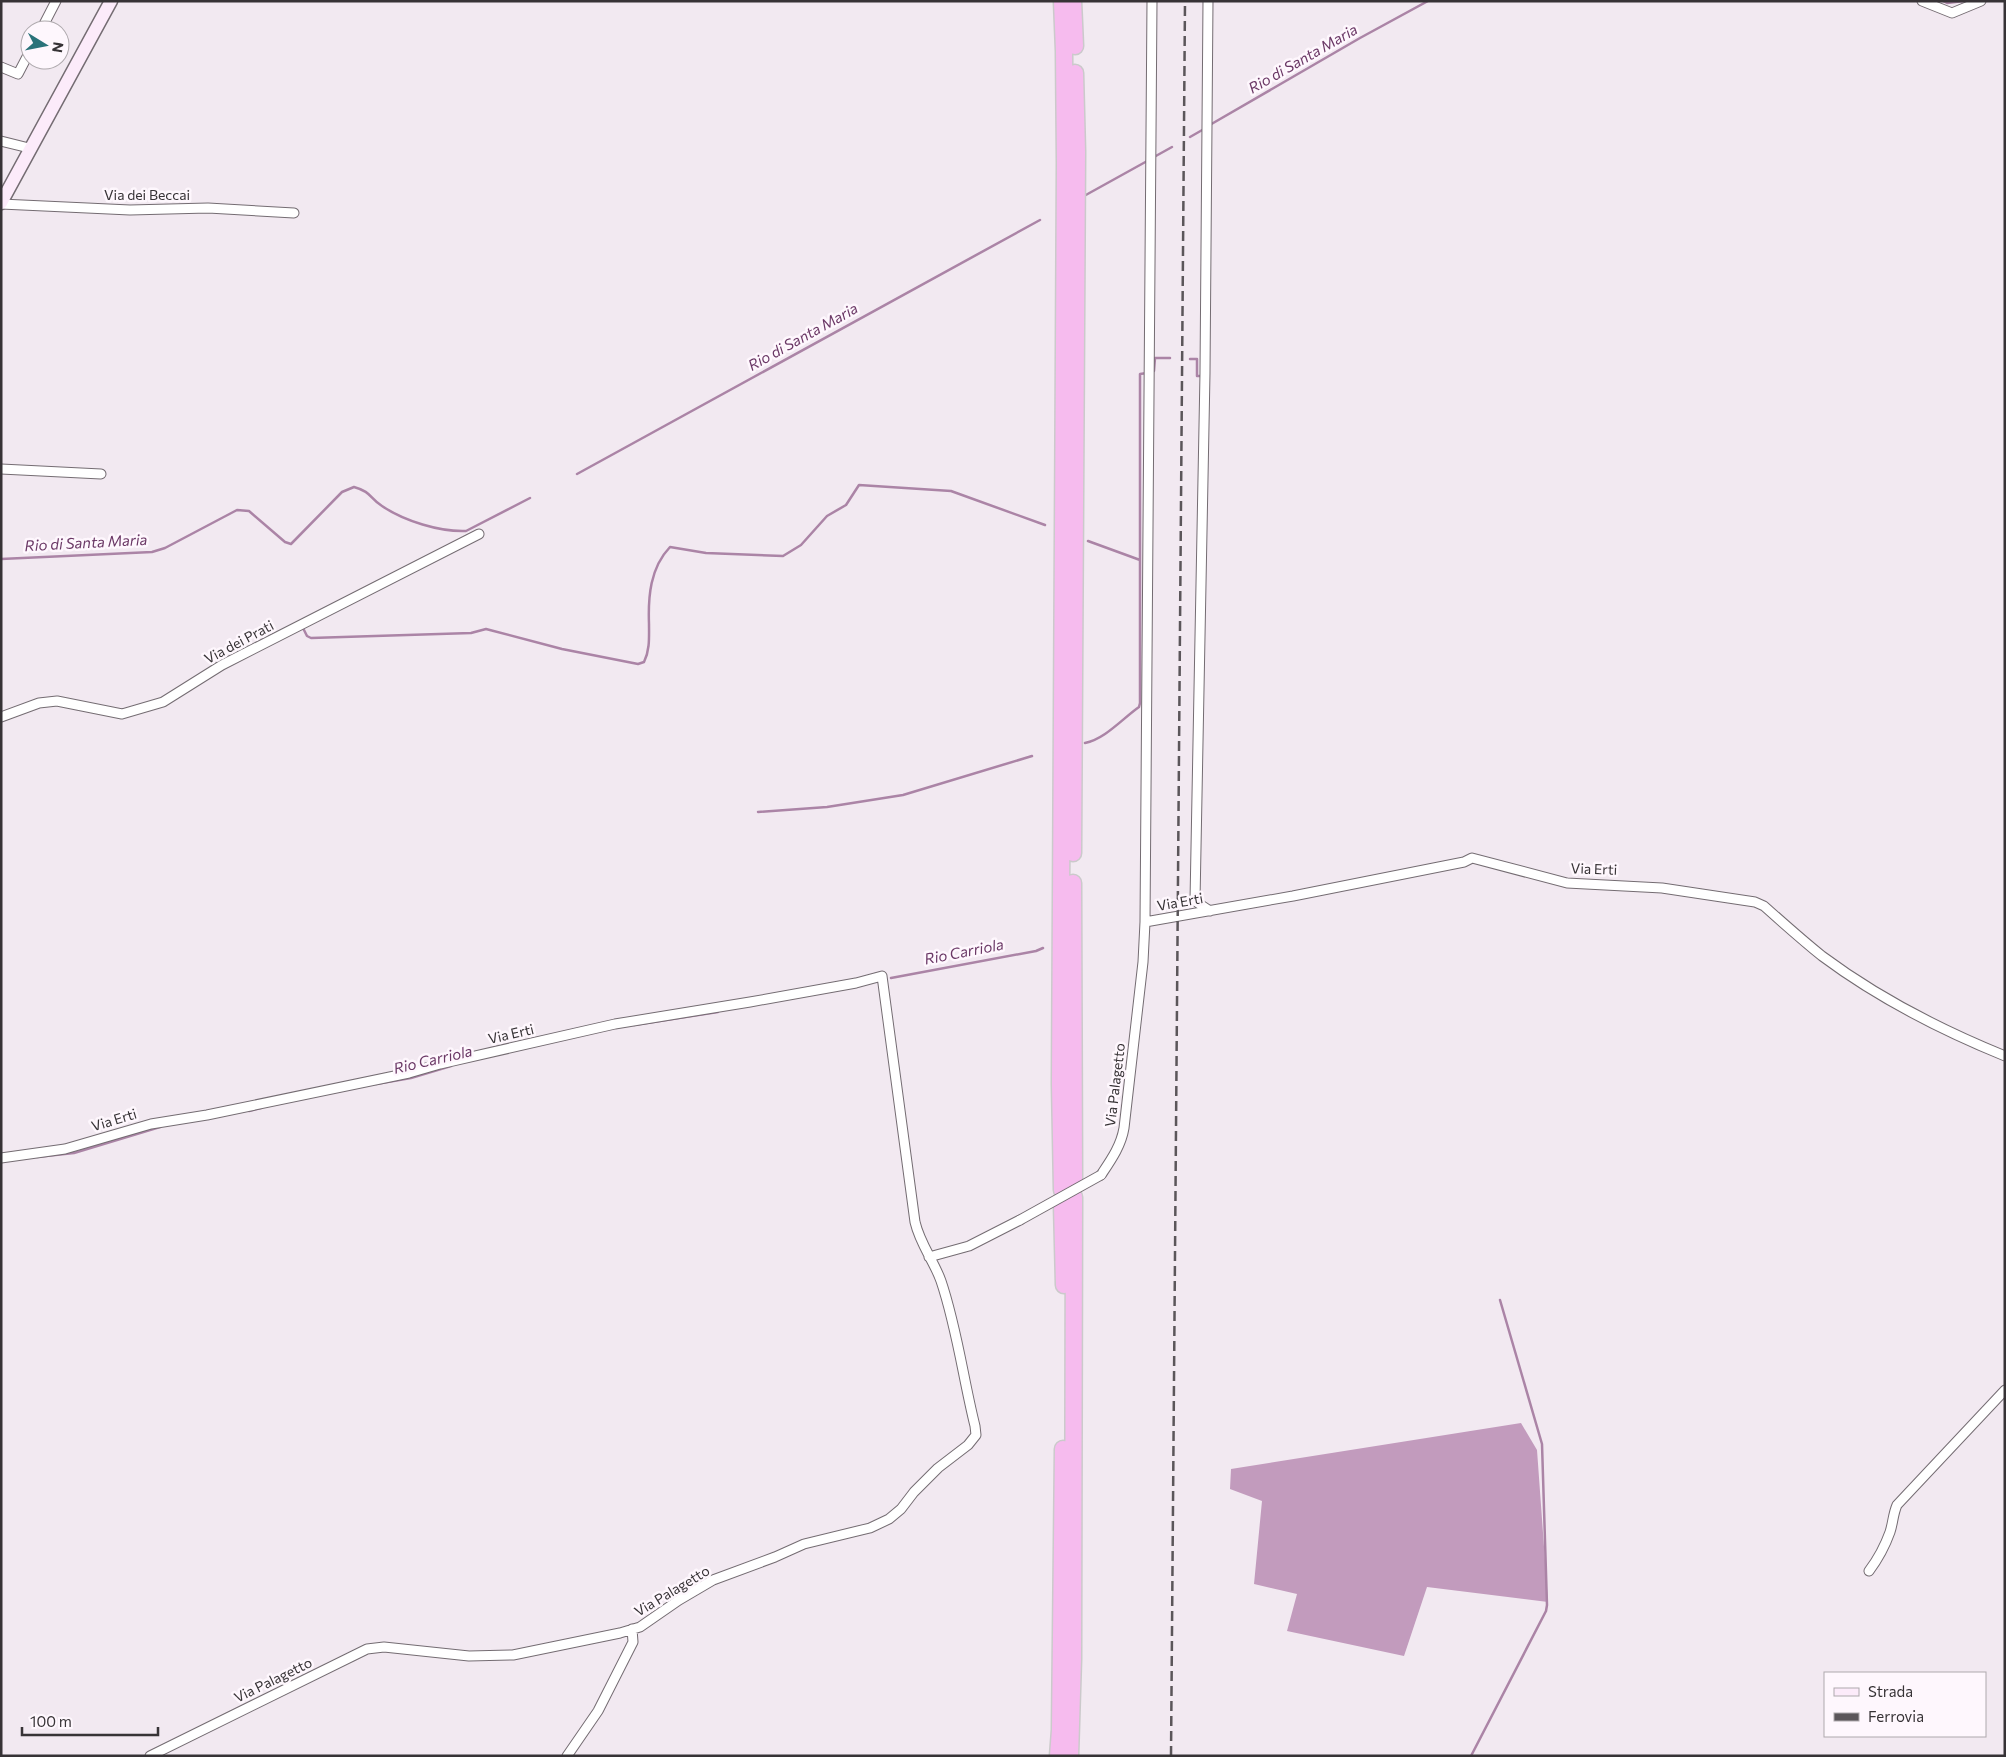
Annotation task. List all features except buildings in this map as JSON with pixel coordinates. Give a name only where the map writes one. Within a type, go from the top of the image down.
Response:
[{"type":"highway","points":[[1062,1],[1065,153],[1060,1065],[1068,1194],[1073,1659],[1070,1756]]},
{"type":"highway","points":[[1058,1756],[1073,856],[1077,152],[1074,1]]},
{"type":"main road","points":[[1,204],[111,1]]},
{"type":"street","points":[[46,20],[56,1]]},
{"type":"street","name":"Via Palagetto","points":[[929,1257],[969,1246],[1101,1175],[1123,1139],[1143,962],[1145,922],[1152,1]]},
{"type":"street","points":[[1208,1],[1205,377],[1196,901],[1210,911]]},
{"type":"street","points":[[1922,1],[1952,13],[1981,1]]},
{"type":"street","points":[[1,67],[18,74],[20,70]]},
{"type":"street","points":[[1,141],[30,148]]},
{"type":"street","name":"Via dei Beccai","points":[[1,204],[130,210],[208,208],[294,213]]},
{"type":"street","points":[[1,469],[101,474]]},
{"type":"street","name":"Via dei Prati","points":[[1,717],[39,703],[58,701],[122,714],[164,702],[222,665],[479,534]]},
{"type":"street","name":"Via Erti","points":[[1145,922],[1445,866],[1472,858],[1567,882],[1662,888],[1755,902],[1764,906],[1822,956],[1860,982],[1940,1027],[2005,1056]]},
{"type":"street","name":"Via Palagetto","points":[[150,1756],[367,1649],[384,1648],[469,1656],[513,1655],[632,1629],[657,1617],[679,1600],[713,1580],[775,1558],[804,1544],[870,1528],[889,1519],[901,1509],[914,1492],[938,1468],[968,1445],[976,1435],[975,1426],[943,1290],[915,1222],[882,976]]},
{"type":"street","name":"Via Erti","points":[[1,1158],[66,1149],[151,1124],[208,1115],[409,1073],[440,1064],[615,1024],[856,983],[882,976]]},
{"type":"street","points":[[1869,1572],[1887,1540],[1893,1523],[1893,1515],[1898,1505],[2005,1390]]},
{"type":"street","points":[[567,1756],[598,1712],[633,1642],[632,1629]]},
{"type":"shaded area","points":[[1521,1423],[1537,1450],[1548,1602],[1427,1587],[1404,1656],[1287,1631],[1297,1594],[1254,1584],[1262,1501],[1230,1489],[1231,1469]]},
{"type":"waterway","name":"Rio di Santa Maria","points":[[1208,126],[1428,1]]},
{"type":"waterway","name":"Rio di Santa Maria","points":[[1943,1],[1947,3],[1964,1]]},
{"type":"waterway","name":"Rio di Santa Maria","points":[[1190,137],[1204,129]]},
{"type":"waterway","name":"Rio di Santa Maria","points":[[1154,157],[1172,147]]},
{"type":"waterway","name":"Rio di Santa Maria","points":[[1084,196],[1149,160]]},
{"type":"waterway","name":"Rio di Santa Maria","points":[[577,474],[1040,220]]},
{"type":"waterway","points":[[1152,372],[1154,371],[1155,358],[1170,358]]},
{"type":"waterway","points":[[1190,359],[1197,359],[1197,376],[1202,376]]},
{"type":"waterway","points":[[1085,743],[1106,733],[1139,707],[1140,703],[1140,374],[1147,373]]},
{"type":"waterway","points":[[304,630],[307,636],[311,638],[471,633],[486,629],[562,649],[638,664],[644,662],[648,648],[649,604],[654,573],[663,555],[670,547],[706,553],[783,556],[801,545],[827,516],[846,505],[859,485],[951,491],[1045,525]]},
{"type":"waterway","name":"Rio di Santa Maria","points":[[1,559],[152,552],[165,548],[237,510],[249,511],[285,542],[291,544],[342,492],[354,487],[364,491],[378,503],[411,521],[456,531],[466,531],[530,498]]},
{"type":"waterway","points":[[1088,541],[1140,560]]},
{"type":"waterway","points":[[758,812],[827,807],[903,795],[1032,756]]},
{"type":"waterway","name":"Rio Carriola","points":[[891,978],[1036,951],[1043,948]]},
{"type":"waterway","name":"Rio Carriola","points":[[634,1025],[718,1012]]},
{"type":"waterway","name":"Rio Carriola","points":[[376,1084],[411,1078],[451,1066]]},
{"type":"waterway","name":"Rio Carriola","points":[[249,1111],[261,1108]]},
{"type":"waterway","name":"Rio Carriola","points":[[37,1157],[74,1153],[160,1127]]},
{"type":"waterway","points":[[1471,1756],[1546,1611],[1547,1605],[1542,1444],[1500,1300]]},
{"type":"railway","points":[[1171,1756],[1185,1]]}]
